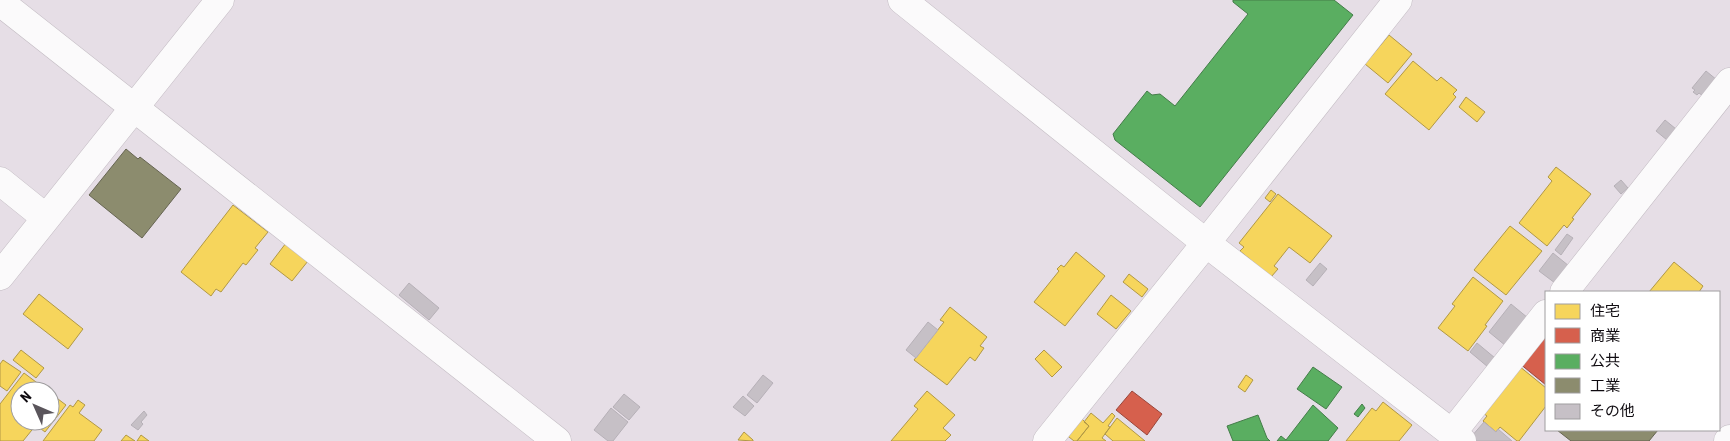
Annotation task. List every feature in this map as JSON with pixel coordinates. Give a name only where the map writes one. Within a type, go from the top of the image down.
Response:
[{"type":"street","points":[[0,276],[220,0]]},
{"type":"street","points":[[902,0],[1206,243],[1457,437],[1545,315]]},
{"type":"street","points":[[1047,441],[1398,0]]},
{"type":"street","points":[[0,2],[557,441]]},
{"type":"street","points":[[1565,291],[1730,82]]},
{"type":"street","points":[[0,182],[46,218]]},
{"type":"building: 住宅","points":[[1389,35],[1412,54],[1388,83],[1365,64]]},
{"type":"building: 住宅","points":[[1413,61],[1437,81],[1441,77],[1457,90],[1453,94],[1456,97],[1429,130],[1385,94]]},
{"type":"building: 住宅","points":[[1466,97],[1485,112],[1477,122],[1459,107]]},
{"type":"building: 住宅","points":[[1556,167],[1591,194],[1572,218],[1574,219],[1567,228],[1564,225],[1547,246],[1519,223],[1552,181],[1548,177]]},
{"type":"building: 住宅","points":[[1271,190],[1276,194],[1270,202],[1265,198]]},
{"type":"building: 住宅","points":[[1278,194],[1332,236],[1310,263],[1289,247],[1274,266],[1278,269],[1271,277],[1240,251],[1244,247],[1239,243]]},
{"type":"building: 住宅","points":[[233,205],[268,232],[255,248],[258,250],[246,265],[243,263],[221,292],[216,289],[211,296],[181,272]]},
{"type":"building: 住宅","points":[[1510,226],[1542,251],[1506,295],[1474,270]]},
{"type":"building: 住宅","points":[[286,243],[308,261],[292,281],[270,264]]},
{"type":"building: 住宅","points":[[1076,252],[1105,276],[1065,326],[1034,302],[1059,271],[1057,269],[1061,265],[1064,267]]},
{"type":"building: 住宅","points":[[1674,262],[1703,286],[1700,291],[1650,291]]},
{"type":"building: 住宅","points":[[1129,274],[1148,289],[1142,297],[1123,282]]},
{"type":"building: 住宅","points":[[1473,277],[1503,301],[1468,351],[1438,328],[1455,306],[1452,304]]},
{"type":"building: 住宅","points":[[39,294],[83,329],[68,349],[23,314]]},
{"type":"building: 住宅","points":[[1111,295],[1131,311],[1116,329],[1097,314]]},
{"type":"building: 住宅","points":[[950,307],[987,337],[980,346],[984,348],[975,361],[970,357],[947,385],[914,360],[944,322],[940,320]]},
{"type":"building: 住宅","points":[[21,350],[44,368],[36,378],[13,360]]},
{"type":"building: 住宅","points":[[1044,350],[1062,367],[1052,377],[1035,359]]},
{"type":"building: 住宅","points":[[3,360],[21,372],[14,381],[10,381],[10,387],[7,391],[0,386],[0,364]]},
{"type":"building: 住宅","points":[[1519,366],[1545,387],[1545,407],[1519,441],[1500,427],[1496,432],[1483,421],[1487,416],[1483,413]]},
{"type":"building: 住宅","points":[[24,373],[35,381],[18,381]]},
{"type":"building: 住宅","points":[[1246,375],[1253,380],[1245,392],[1238,387]]},
{"type":"building: 住宅","points":[[10,391],[10,431],[31,431],[23,441],[0,441],[0,404]]},
{"type":"building: 住宅","points":[[927,391],[955,415],[943,428],[951,435],[945,441],[891,441],[918,409],[914,406]]},
{"type":"building: 住宅","points":[[60,400],[66,405],[60,413]]},
{"type":"building: 住宅","points":[[78,400],[85,405],[79,413],[102,430],[94,441],[43,441],[50,431],[60,431],[60,418],[70,405],[73,407]]},
{"type":"building: 住宅","points":[[1383,402],[1412,425],[1399,441],[1346,441],[1372,408],[1376,411]]},
{"type":"building: 住宅","points":[[1091,413],[1103,423],[1112,413],[1115,416],[1102,438],[1106,441],[1077,441],[1089,426],[1084,422]]},
{"type":"building: 住宅","points":[[1078,415],[1089,426],[1077,441],[1074,441],[1064,433]]},
{"type":"building: 住宅","points":[[1117,418],[1145,441],[1113,441],[1105,434]]},
{"type":"building: 住宅","points":[[744,432],[753,440],[753,441],[738,440]]},
{"type":"building: 住宅","points":[[126,435],[135,441],[121,441]]},
{"type":"building: 住宅","points":[[141,435],[149,441],[137,441]]},
{"type":"building: 商業","points":[[1545,330],[1545,384],[1519,363]]},
{"type":"building: 商業","points":[[1132,391],[1162,414],[1147,435],[1116,410]]},
{"type":"building: 公共","points":[[1233,0],[1334,0],[1353,15],[1200,207],[1115,140],[1113,134],[1147,91],[1152,95],[1160,94],[1175,106],[1248,14]]},
{"type":"building: 公共","points":[[1313,367],[1342,387],[1326,409],[1297,389]]},
{"type":"building: 公共","points":[[1362,404],[1365,408],[1358,417],[1354,414]]},
{"type":"building: 公共","points":[[1313,405],[1338,428],[1328,441],[1277,441],[1281,436],[1286,440]]},
{"type":"building: 公共","points":[[1258,415],[1270,441],[1233,441],[1227,426]]},
{"type":"building: 工業","points":[[126,149],[138,159],[140,157],[181,189],[142,238],[89,195]]},
{"type":"building: 工業","points":[[1558,431],[1657,431],[1649,441],[1571,441]]},
{"type":"building: その他","points":[[1706,71],[1717,80],[1703,96],[1699,93],[1697,95],[1693,92],[1695,90],[1692,88]]},
{"type":"building: その他","points":[[1665,120],[1676,129],[1667,140],[1656,131]]},
{"type":"building: その他","points":[[1621,180],[1628,188],[1621,194],[1614,186]]},
{"type":"building: その他","points":[[1567,234],[1573,238],[1561,255],[1555,250]]},
{"type":"building: その他","points":[[1553,253],[1569,266],[1555,283],[1539,271]]},
{"type":"building: その他","points":[[1320,263],[1327,269],[1313,286],[1306,280]]},
{"type":"building: その他","points":[[409,283],[439,308],[429,320],[399,295]]},
{"type":"building: その他","points":[[1511,304],[1528,318],[1506,346],[1489,332]]},
{"type":"building: その他","points":[[928,322],[938,330],[916,358],[906,350]]},
{"type":"building: その他","points":[[1477,343],[1495,358],[1488,367],[1470,352]]},
{"type":"building: その他","points":[[763,375],[773,383],[757,403],[747,395]]},
{"type":"building: その他","points":[[624,394],[640,407],[629,420],[613,407]]},
{"type":"building: その他","points":[[743,396],[754,406],[745,416],[733,407]]},
{"type":"building: その他","points":[[611,408],[628,422],[613,441],[608,441],[594,430]]},
{"type":"building: その他","points":[[144,411],[147,415],[141,422],[143,424],[138,430],[131,425]]},
{"type":"building: その他","points":[[1484,422],[1496,432],[1498,429],[1512,441],[1476,441],[1471,437]]}]
